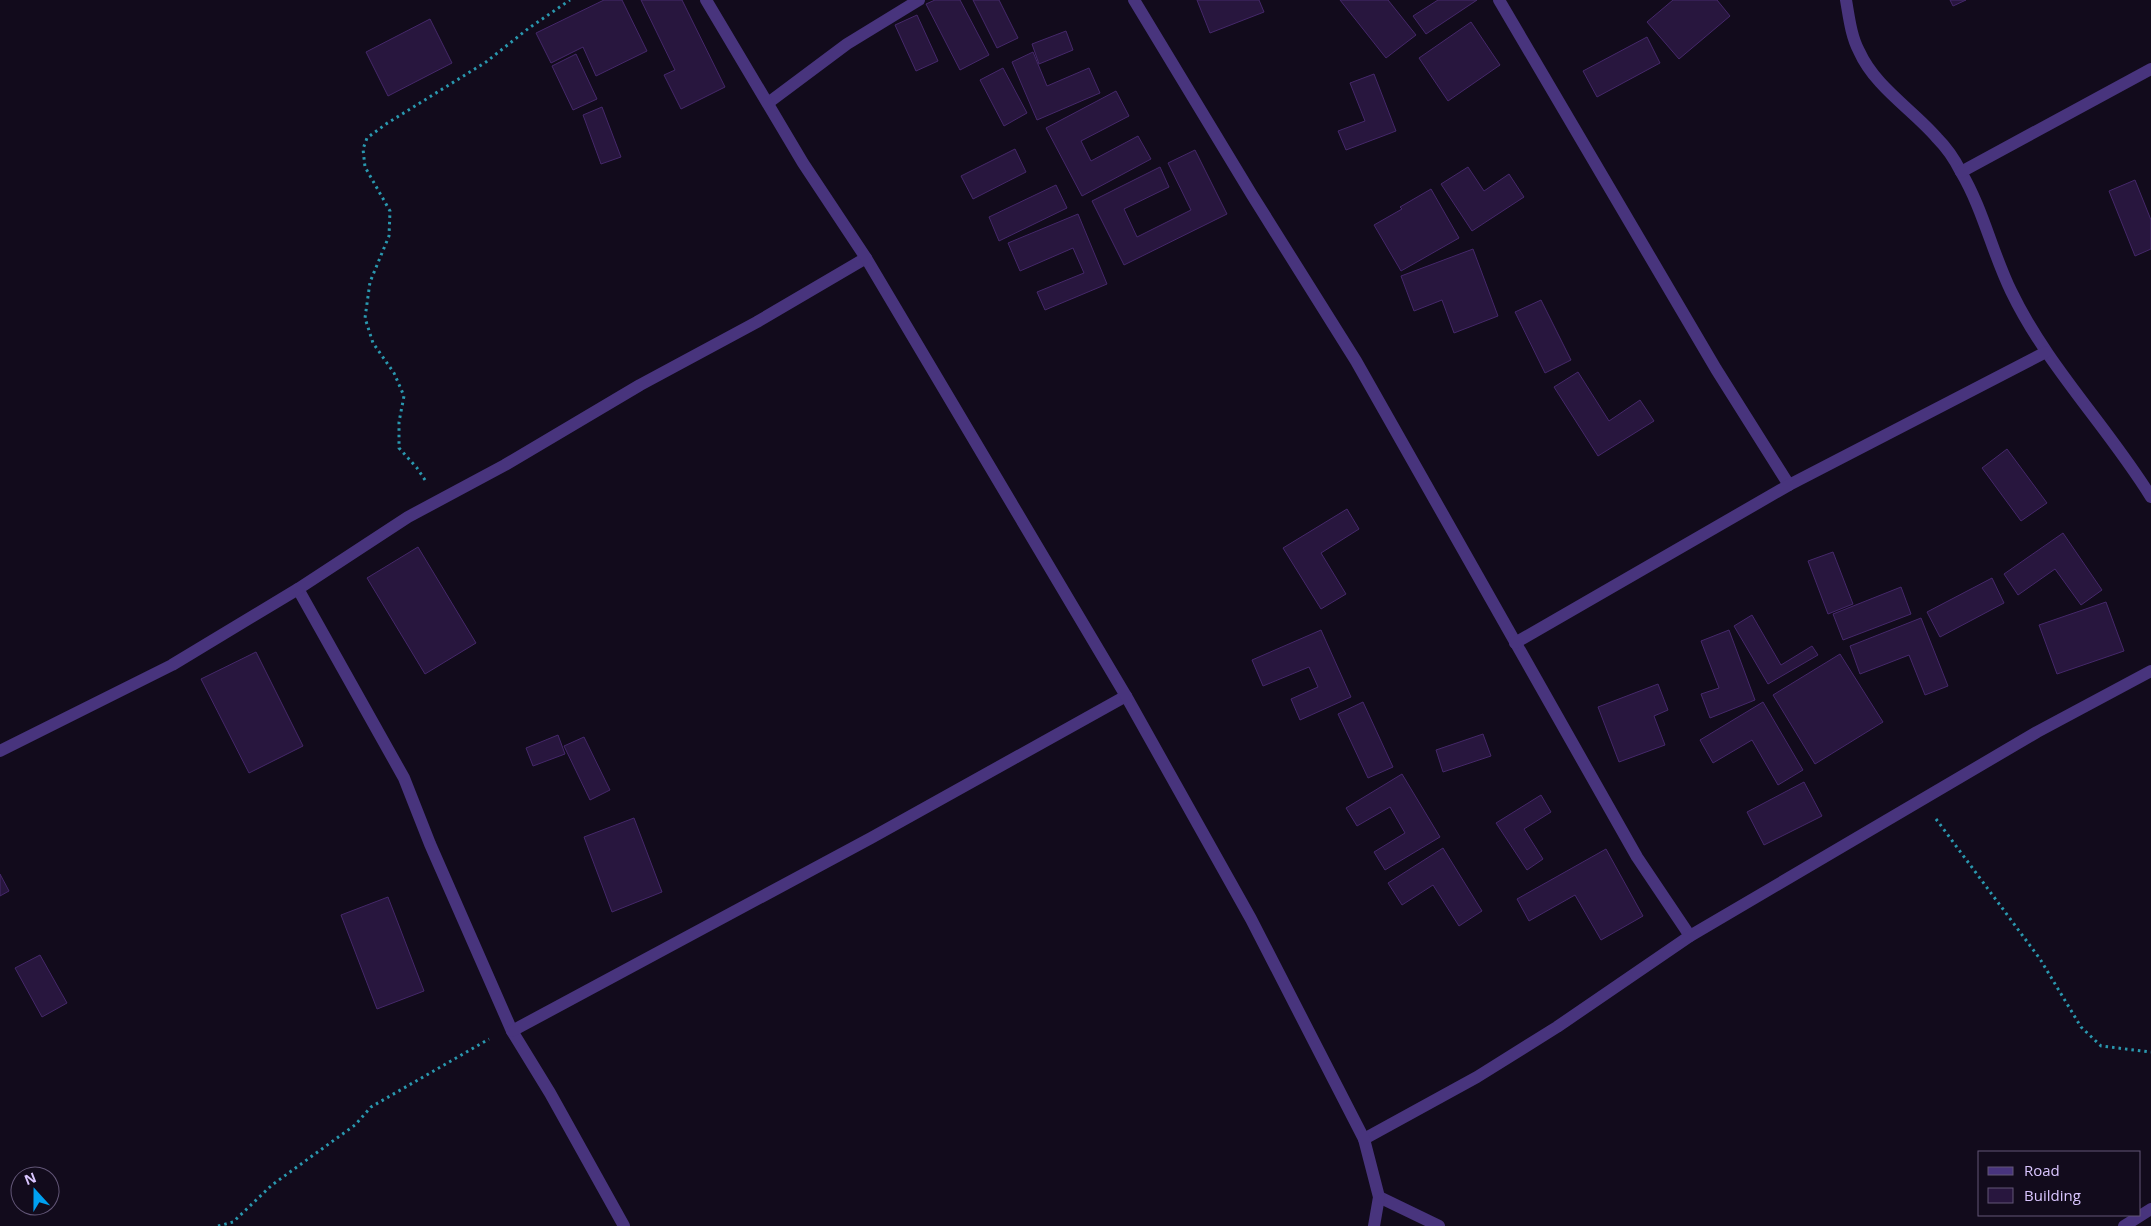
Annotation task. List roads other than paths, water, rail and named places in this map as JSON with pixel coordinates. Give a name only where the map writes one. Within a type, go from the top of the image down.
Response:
[{"type":"street","points":[[706,0],[803,163],[866,258],[1126,696],[1251,919],[1364,1139],[1379,1197],[1374,1226]]},
{"type":"street","points":[[768,103],[847,44],[919,0]]},
{"type":"street","points":[[1134,0],[1252,195],[1356,361],[1637,857],[1690,936]]},
{"type":"street","points":[[1499,0],[1716,369],[1789,485]]},
{"type":"street","points":[[1846,0],[1853,35],[1859,51],[1870,70],[1938,138],[1961,172],[1981,215],[2011,290],[2046,352],[2131,466],[2151,497]]},
{"type":"street","points":[[1961,172],[2151,69]]},
{"type":"street","points":[[0,751],[172,665],[298,589],[408,517],[505,465],[640,385],[757,322],[866,258]]},
{"type":"street","points":[[1515,643],[1789,485],[2046,352]]},
{"type":"street","points":[[298,589],[404,778],[430,844],[509,1025],[550,1093],[624,1226]]},
{"type":"street","points":[[1364,1139],[1477,1077],[1549,1032],[1690,936],[2037,732],[2151,671]]},
{"type":"street","points":[[509,1025],[879,833],[1126,696]]},
{"type":"street","points":[[1379,1197],[1439,1226]]},
{"type":"street","points":[[2124,1226],[2140,1216]]}]
